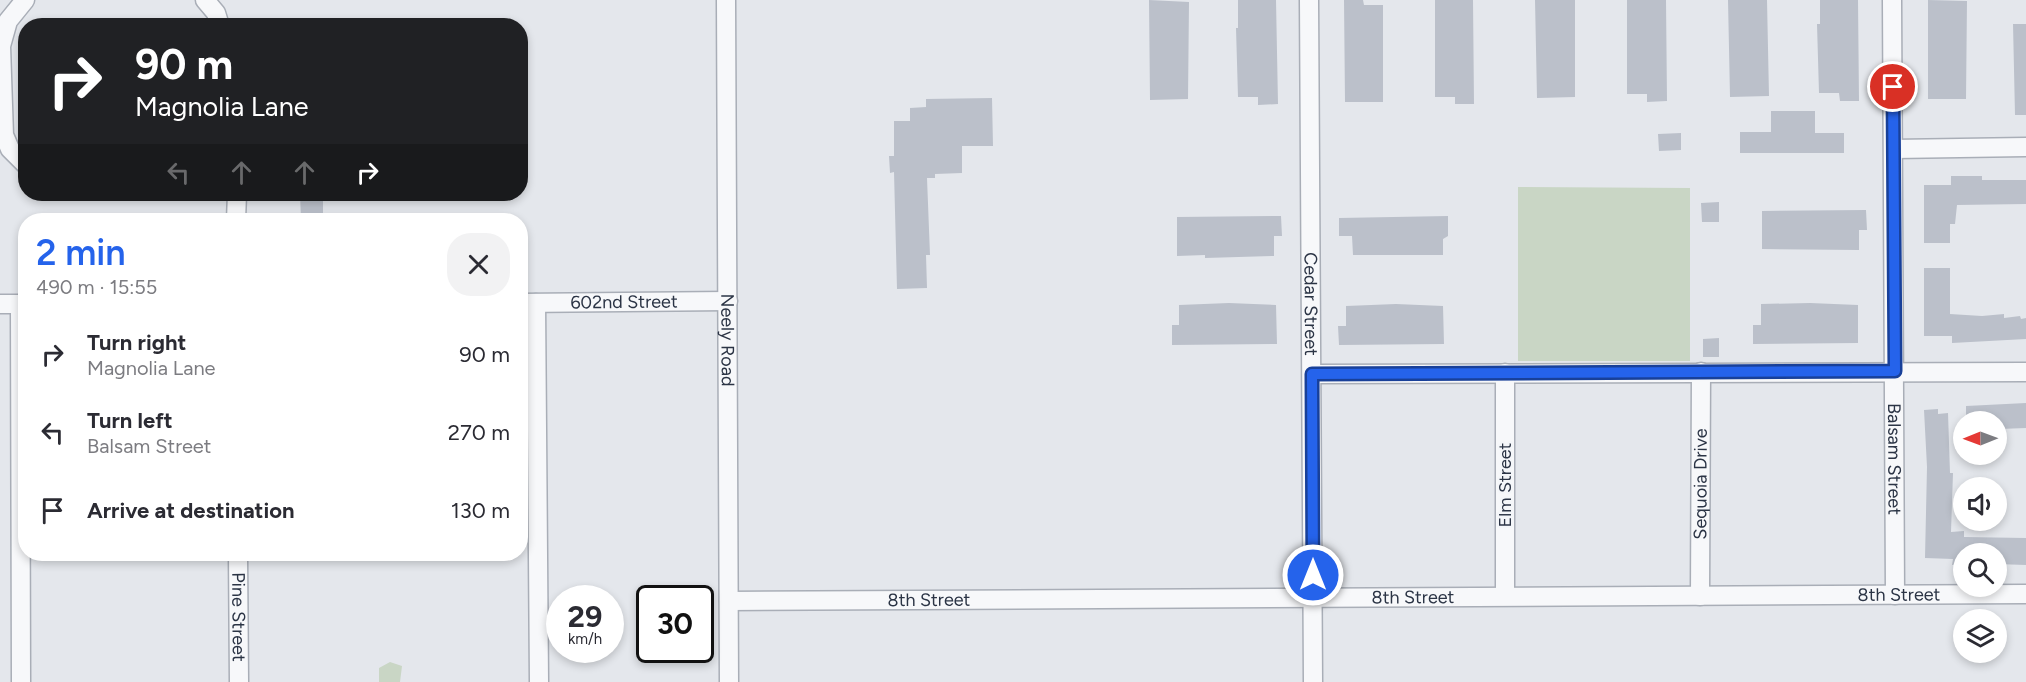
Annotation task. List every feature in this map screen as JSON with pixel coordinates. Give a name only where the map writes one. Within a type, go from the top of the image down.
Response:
[{"type":"street","points":[[18,157],[10,149],[4,135],[1,46],[8,21],[25,0]]},
{"type":"street","points":[[205,0],[218,18]]},
{"type":"street","name":"Neely Road","points":[[726,0],[729,682]]},
{"type":"street","name":"Cedar Street","points":[[1309,0],[1313,682]]},
{"type":"street","name":"Balsam Street","points":[[1892,0],[1895,595]]},
{"type":"street","points":[[1894,149],[2026,147]]},
{"type":"street","name":"602nd Street","points":[[528,303],[728,301]]},
{"type":"street","points":[[528,303],[539,682]]},
{"type":"street","points":[[0,304],[18,304]]},
{"type":"street","name":"Sequoia Drive","points":[[1700,596],[1701,372]]},
{"type":"street","points":[[1312,374],[2026,372]]},
{"type":"street","name":"Elm Street","points":[[1505,373],[1505,597]]},
{"type":"street","points":[[21,682],[22,561]]},
{"type":"street","name":"Pine Street","points":[[238,561],[239,682]]},
{"type":"street","name":"8th Street","points":[[729,601],[2026,594]]},
{"type":"green space","points":[[1518,187],[1690,188],[1690,361],[1518,361]]},
{"type":"green space","points":[[390,662],[402,666],[400,682],[379,682],[379,668]]},
{"type":"building","points":[[1149,0],[1189,2],[1188,99],[1150,100]]},
{"type":"building","points":[[1238,0],[1276,0],[1278,104],[1258,105],[1258,97],[1238,97],[1236,28],[1238,28]]},
{"type":"building","points":[[1344,0],[1363,0],[1364,5],[1383,5],[1383,102],[1345,102]]},
{"type":"building","points":[[1435,0],[1473,0],[1474,104],[1455,104],[1455,97],[1435,97]]},
{"type":"building","points":[[1535,0],[1575,0],[1575,97],[1537,98]]},
{"type":"building","points":[[1627,0],[1666,0],[1667,101],[1647,102],[1647,94],[1627,94]]},
{"type":"building","points":[[1728,0],[1767,0],[1769,96],[1730,97]]},
{"type":"building","points":[[1820,0],[1858,0],[1859,101],[1840,101],[1839,93],[1819,93],[1817,24],[1820,24]]},
{"type":"building","points":[[1928,0],[1967,1],[1966,99],[1928,99]]},
{"type":"building","points":[[2013,24],[2026,24],[2026,115],[2015,115]]},
{"type":"building","points":[[992,98],[993,146],[962,146],[962,173],[935,174],[935,178],[927,178],[930,255],[926,255],[927,288],[897,289],[894,172],[890,173],[889,156],[894,156],[894,121],[910,121],[910,108],[926,107],[926,99]]},
{"type":"building","points":[[1771,111],[1815,111],[1815,133],[1844,133],[1844,153],[1740,153],[1740,132],[1771,132]]},
{"type":"building","points":[[1681,133],[1681,150],[1659,151],[1658,134]]},
{"type":"building","points":[[1951,176],[1982,176],[1982,180],[2026,180],[2026,204],[1957,205],[1955,224],[1950,224],[1950,243],[1924,243],[1924,185],[1951,185]]},
{"type":"building","points":[[300,201],[323,201],[323,213],[301,213]]},
{"type":"building","points":[[1719,202],[1719,222],[1702,222],[1701,203]]},
{"type":"building","points":[[1866,210],[1867,230],[1859,230],[1859,250],[1762,249],[1762,211]]},
{"type":"building","points":[[1281,216],[1282,236],[1274,236],[1274,256],[1205,258],[1205,255],[1177,256],[1177,217]]},
{"type":"building","points":[[1448,216],[1448,236],[1443,239],[1443,255],[1353,255],[1352,236],[1339,236],[1339,218]]},
{"type":"building","points":[[1924,268],[1950,268],[1950,314],[1982,316],[2004,314],[2004,318],[2020,316],[2021,319],[2026,318],[2026,339],[1952,343],[1952,336],[1924,336]]},
{"type":"building","points":[[1229,303],[1276,305],[1277,344],[1172,345],[1172,325],[1179,325],[1179,305]]},
{"type":"building","points":[[1396,304],[1443,306],[1444,344],[1339,345],[1338,326],[1346,326],[1346,306]]},
{"type":"building","points":[[1761,304],[1858,305],[1858,343],[1753,344],[1753,325],[1761,325]]},
{"type":"building","points":[[1719,338],[1719,357],[1703,357],[1703,339]]},
{"type":"building","points":[[2026,403],[2026,428],[2007,429],[2007,411],[1966,411],[1966,406]]},
{"type":"building","points":[[1938,409],[1938,414],[1948,413],[1950,473],[1953,473],[1951,532],[1964,531],[1964,537],[2026,538],[2026,565],[2007,564],[2007,543],[1953,543],[1953,559],[1925,558],[1927,467],[1924,410]]},
{"type":"route","points":[[1313,575],[1312,374],[1895,371],[1893,87]]}]
